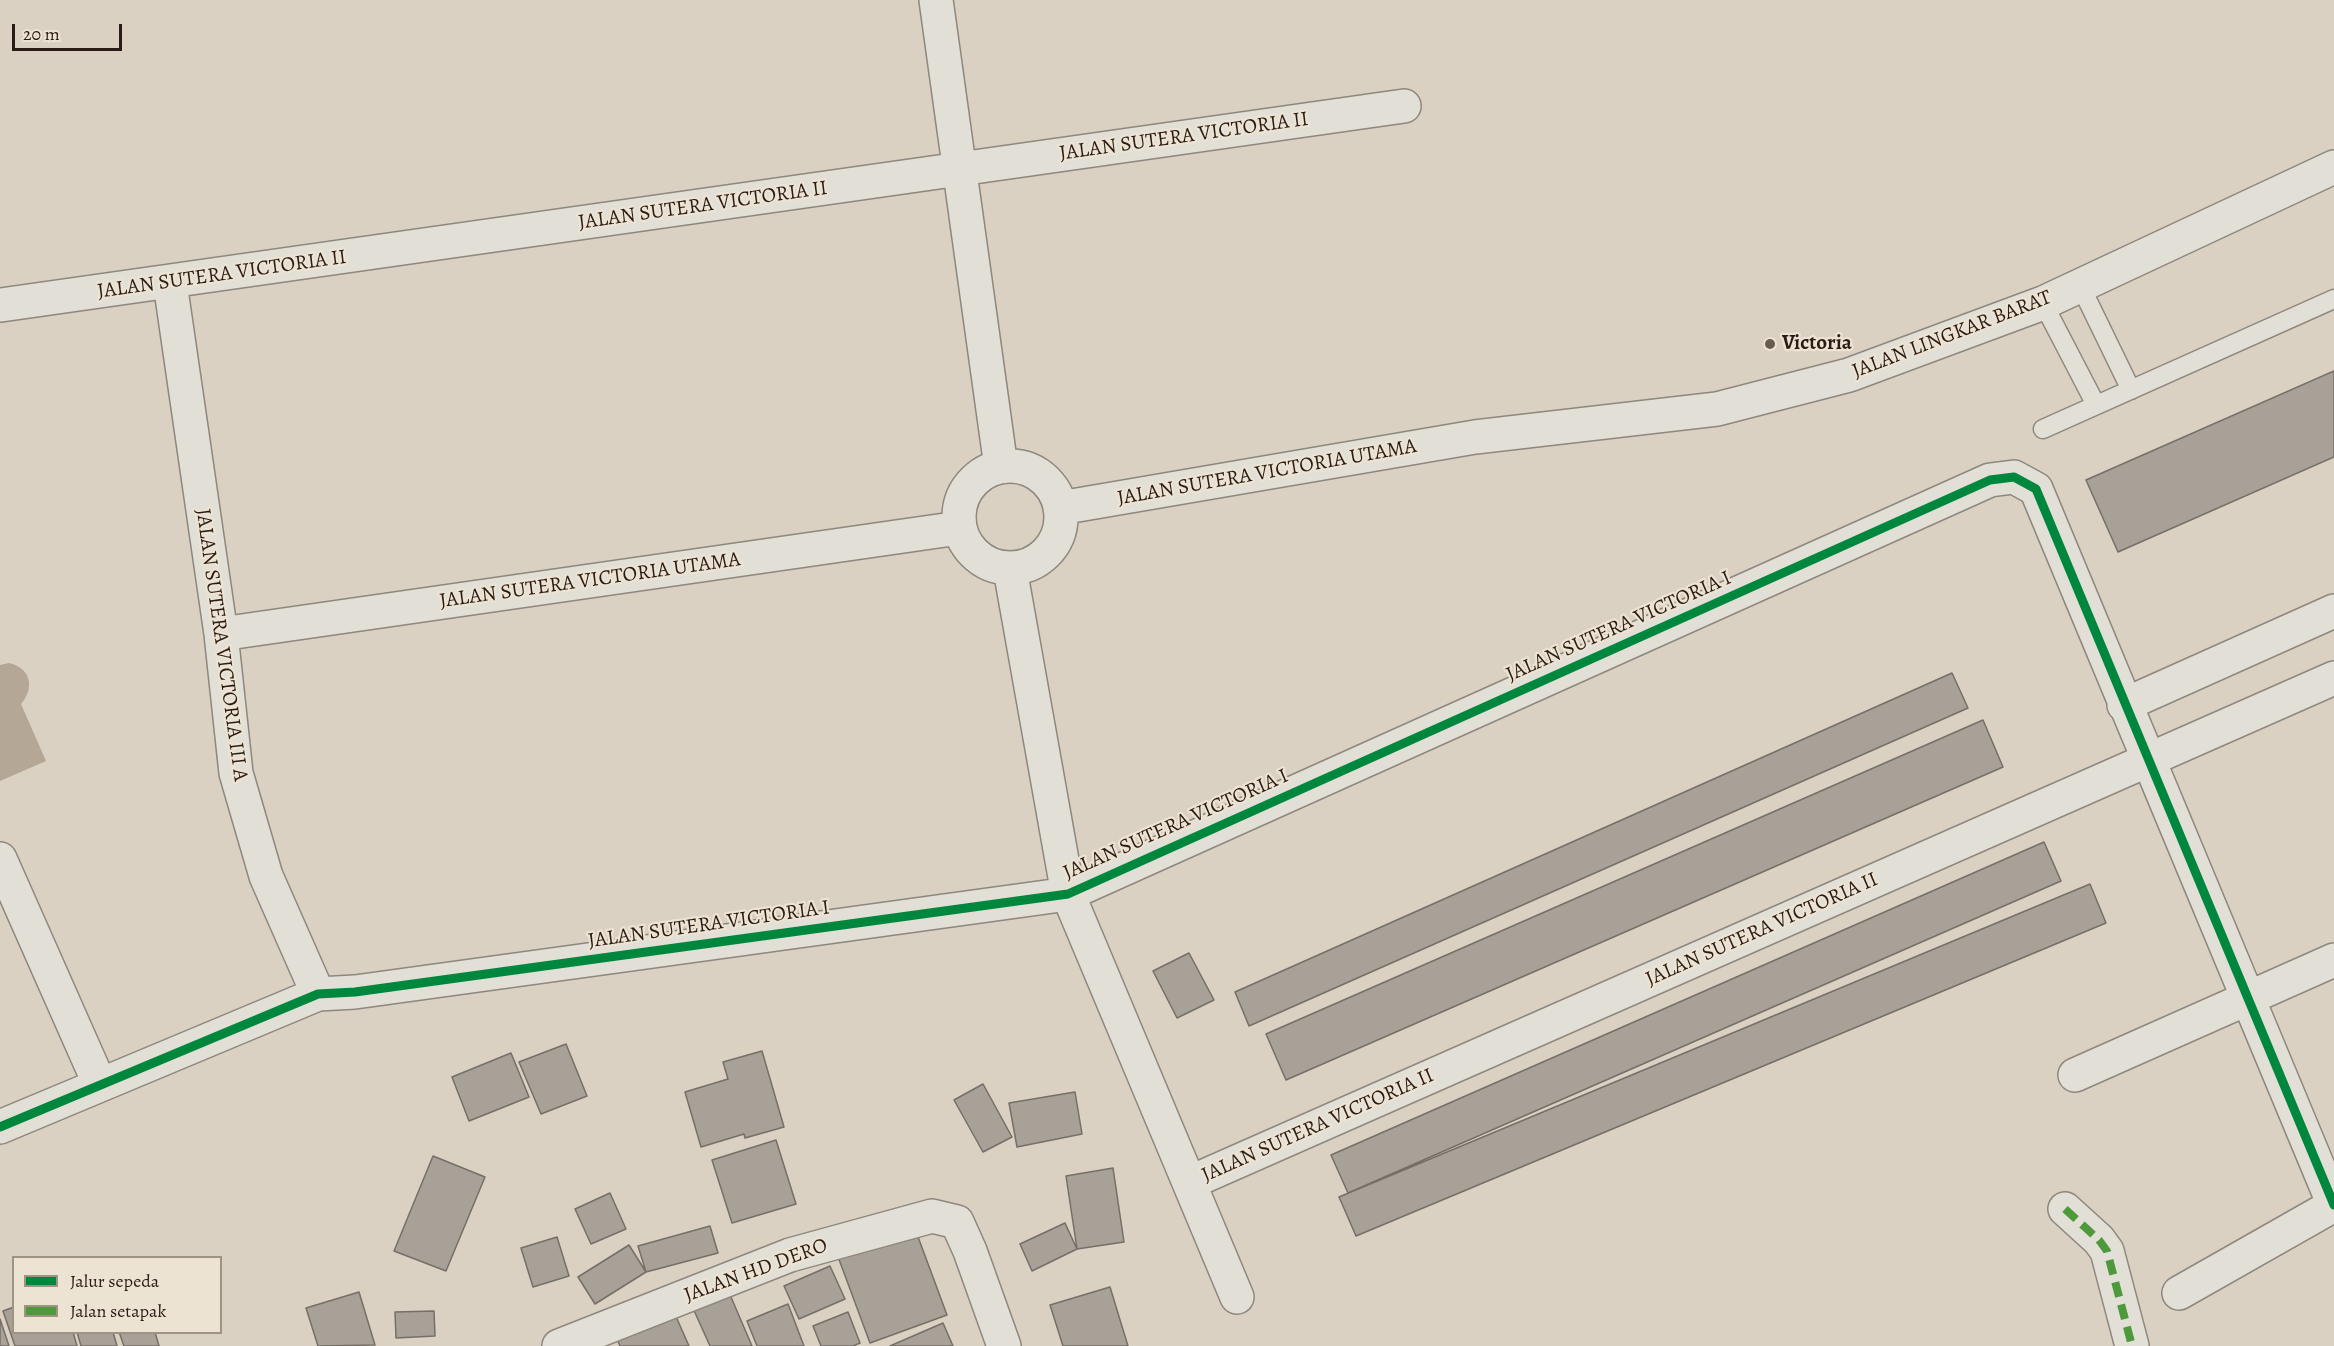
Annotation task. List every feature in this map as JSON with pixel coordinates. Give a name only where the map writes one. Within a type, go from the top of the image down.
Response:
[{"type":"street","points":[[936,0],[1001,467]]},
{"type":"street","name":"JALAN SUTERA VICTORIA II","points":[[1,305],[170,283],[959,168],[1404,106]]},
{"type":"street","name":"JALAN LINGKAR BARAT","points":[[1475,437],[1717,409],[1849,375],[2043,303],[2334,167]]},
{"type":"street","name":"JALAN SUTERA VICTORIA III A","points":[[170,283],[221,634],[236,773],[266,876],[318,994]]},
{"type":"street","name":"JALAN SUTERA VICTORIA UTAMA","points":[[1060,508],[1475,437]]},
{"type":"street","points":[[1016,466],[1032,471],[1045,480],[1060,508],[1060,525],[1054,542],[1043,556],[1028,565],[1010,569],[993,566],[978,558],[966,544],[960,528],[959,508],[967,489],[981,475],[1001,467],[1016,466]]},
{"type":"street","name":"JALAN SUTERA VICTORIA I","points":[[0,1127],[318,994],[355,992],[1068,894],[1990,480],[2014,477],[2036,489],[2124,705]]},
{"type":"street","name":"JALAN SUTERA VICTORIA UTAMA","points":[[221,634],[960,528]]},
{"type":"street","points":[[1010,569],[1068,894],[1238,1297]]},
{"type":"street","points":[[2179,1293],[2334,1205],[2124,705],[2334,611]]},
{"type":"street","name":"JALAN SUTERA VICTORIA II","points":[[1191,1182],[2334,678]]},
{"type":"street","points":[[0,859],[100,1084]]},
{"type":"street","points":[[2075,1076],[2334,960]]},
{"type":"street","points":[[2065,1209],[2099,1240],[2107,1251],[2132,1346]]},
{"type":"street","name":"JALAN HD DERO","points":[[560,1346],[790,1255],[932,1216],[957,1222],[970,1251],[1004,1346]]},
{"type":"lane","points":[[2080,285],[2131,390]]},
{"type":"lane","points":[[2043,429],[2334,299]]},
{"type":"lane","points":[[2043,303],[2096,405]]},
{"type":"shaded area","points":[[9,663],[22,669],[28,679],[28,692],[21,704],[46,761],[0,781],[0,665]]},
{"type":"building","points":[[2334,371],[2334,457],[2118,552],[2086,480]]},
{"type":"building","points":[[1952,673],[1968,708],[1249,1026],[1235,992]]},
{"type":"building","points":[[1983,720],[2003,767],[1286,1080],[1266,1034]]},
{"type":"building","points":[[2044,842],[2061,881],[1348,1193],[1331,1155]]},
{"type":"building","points":[[2090,884],[2106,923],[1356,1236],[1339,1197]]},
{"type":"building","points":[[1189,953],[1214,1000],[1177,1018],[1153,971]]},
{"type":"building","points":[[566,1044],[587,1096],[541,1114],[519,1062]]},
{"type":"building","points":[[762,1051],[784,1127],[745,1138],[744,1134],[701,1147],[685,1092],[728,1079],[723,1062]]},
{"type":"building","points":[[511,1053],[529,1097],[469,1121],[452,1077]]},
{"type":"building","points":[[983,1084],[1012,1137],[983,1152],[954,1100]]},
{"type":"building","points":[[1075,1092],[1082,1134],[1017,1147],[1009,1103]]},
{"type":"building","points":[[776,1140],[796,1204],[732,1223],[712,1160]]},
{"type":"building","points":[[433,1156],[485,1177],[446,1271],[394,1251]]},
{"type":"building","points":[[1113,1168],[1124,1242],[1077,1249],[1066,1176]]},
{"type":"building","points":[[610,1193],[626,1229],[591,1244],[575,1209]]},
{"type":"building","points":[[1065,1223],[1077,1249],[1032,1271],[1020,1244]]},
{"type":"building","points":[[710,1226],[718,1253],[646,1272],[638,1246]]},
{"type":"building","points":[[914,1226],[947,1315],[870,1343],[837,1254]]},
{"type":"building","points":[[557,1237],[569,1276],[533,1287],[521,1248]]},
{"type":"building","points":[[629,1245],[646,1272],[595,1304],[578,1277]]},
{"type":"building","points":[[830,1266],[845,1299],[799,1319],[784,1286]]},
{"type":"building","points":[[1110,1287],[1128,1346],[1063,1346],[1050,1305]]},
{"type":"building","points":[[728,1290],[752,1346],[710,1346],[692,1306]]},
{"type":"building","points":[[359,1292],[375,1345],[318,1346],[306,1308]]},
{"type":"building","points":[[788,1304],[804,1346],[757,1346],[747,1321]]},
{"type":"building","points":[[12,1308],[12,1334],[74,1334],[77,1346],[15,1346],[3,1311]]},
{"type":"building","points":[[434,1311],[435,1336],[396,1338],[395,1312]]},
{"type":"building","points":[[674,1312],[689,1346],[620,1346],[616,1337]]},
{"type":"building","points":[[848,1312],[860,1343],[853,1346],[821,1346],[813,1326]]},
{"type":"building","points":[[0,1319],[9,1346],[0,1346]]},
{"type":"building","points":[[943,1323],[953,1346],[890,1346]]},
{"type":"building","points":[[78,1334],[114,1334],[117,1346],[81,1346]]},
{"type":"building","points":[[120,1334],[156,1334],[159,1346],[124,1346]]},
{"type":"marked path","points":[[2065,1209],[2099,1240],[2107,1251],[2132,1346]]},
{"type":"cycle path","points":[[0,1127],[318,994],[355,992],[1068,894],[1990,480],[2014,477],[2036,489],[2334,1205]]},
{"type":"place","name":"Victoria","points":[[1770,344]]}]
